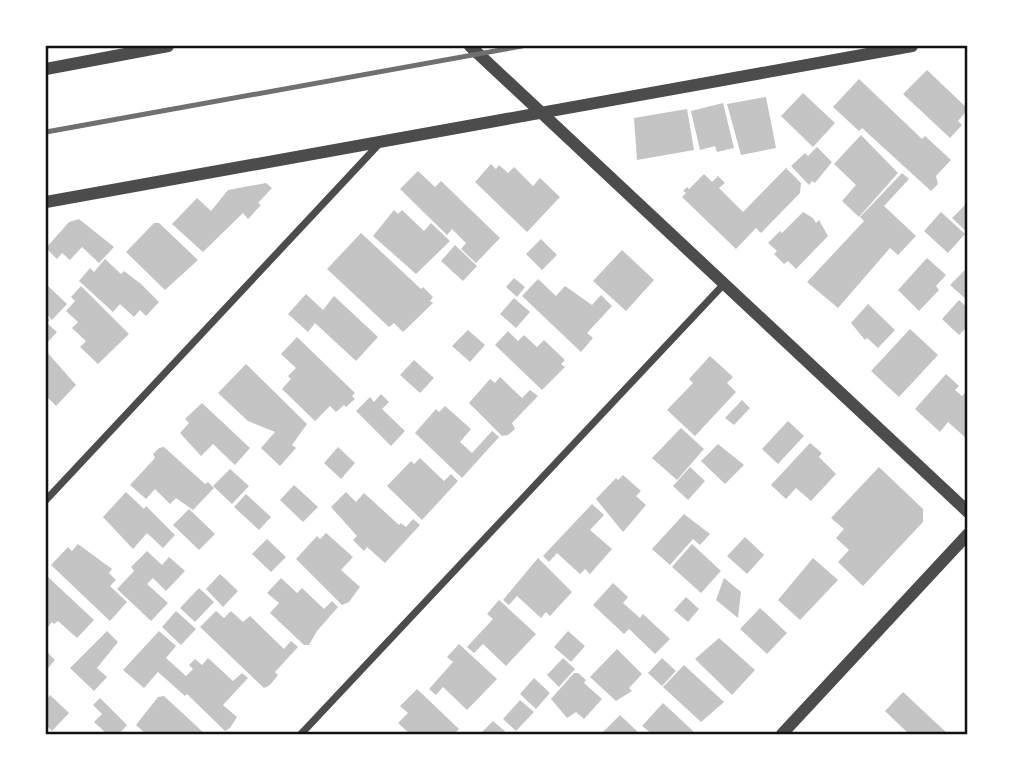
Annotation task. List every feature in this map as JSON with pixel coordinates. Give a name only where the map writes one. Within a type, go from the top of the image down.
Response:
[{"type":"street","points":[[104,58],[116,46]]},
{"type":"street","points":[[46,69],[168,46]]},
{"type":"street","points":[[470,46],[968,512]]},
{"type":"street","points":[[46,202],[912,46]]},
{"type":"street","points":[[46,500],[382,141]]},
{"type":"street","points":[[301,734],[724,284]]},
{"type":"street","points":[[782,734],[968,534]]},
{"type":"building","points":[[927,70],[968,109],[958,121],[962,125],[950,138],[903,94]]},
{"type":"building","points":[[859,79],[922,139],[925,136],[951,160],[936,176],[938,184],[931,191],[862,128],[859,131],[833,107]]},
{"type":"building","points":[[803,93],[835,123],[813,147],[781,116]]},
{"type":"building","points":[[766,97],[776,148],[741,155],[727,104]]},
{"type":"building","points":[[723,103],[734,148],[717,152],[715,146],[700,150],[691,111]]},
{"type":"building","points":[[687,109],[694,150],[637,160],[634,118]]},
{"type":"building","points":[[861,135],[898,173],[859,217],[842,201],[856,185],[834,164]]},
{"type":"building","points":[[817,147],[832,162],[815,183],[812,181],[809,185],[791,166],[805,153],[808,156]]},
{"type":"building","points":[[491,164],[496,169],[499,165],[508,173],[514,167],[533,186],[540,178],[560,197],[527,232],[475,182]]},
{"type":"building","points":[[786,168],[801,183],[800,193],[761,233],[756,228],[736,249],[682,197],[686,193],[683,191],[687,187],[689,189],[704,174],[712,182],[718,176],[725,183],[719,188],[743,212]]},
{"type":"building","points":[[418,171],[435,187],[441,181],[500,238],[476,263],[461,249],[466,243],[452,229],[447,235],[400,189]]},
{"type":"building","points":[[902,173],[909,179],[884,206],[916,236],[898,255],[890,248],[838,308],[807,282],[864,221],[860,217]]},
{"type":"building","points":[[266,183],[272,188],[258,203],[261,205],[248,219],[243,213],[203,252],[172,224],[197,198],[211,211],[228,190]]},
{"type":"building","points":[[968,202],[968,233],[952,218]]},
{"type":"building","points":[[394,210],[398,214],[402,210],[424,231],[431,223],[450,241],[416,274],[373,236]]},
{"type":"building","points":[[803,212],[816,223],[819,220],[828,236],[796,269],[788,261],[784,264],[774,254],[777,251],[768,243]]},
{"type":"building","points":[[941,212],[965,234],[948,253],[924,231]]},
{"type":"building","points":[[79,219],[114,247],[99,263],[82,247],[70,260],[62,253],[57,259],[46,248],[69,222]]},
{"type":"building","points":[[154,223],[159,223],[198,260],[165,290],[126,252]]},
{"type":"building","points":[[361,233],[433,297],[430,301],[433,303],[403,332],[394,323],[389,327],[327,269]]},
{"type":"building","points":[[541,239],[557,255],[542,270],[526,254]]},
{"type":"building","points":[[455,245],[477,266],[463,281],[441,261]]},
{"type":"building","points":[[622,250],[654,280],[626,311],[593,281]]},
{"type":"building","points":[[927,258],[946,275],[936,286],[939,290],[919,311],[898,290]]},
{"type":"building","points":[[105,259],[121,274],[124,271],[141,284],[159,302],[146,316],[140,310],[134,317],[120,304],[113,312],[79,281],[90,268],[94,272]]},
{"type":"building","points":[[968,267],[968,301],[950,285]]},
{"type":"building","points":[[514,278],[525,287],[517,297],[506,287]]},
{"type":"building","points":[[538,279],[556,296],[565,286],[592,305],[601,295],[612,306],[587,333],[593,338],[581,352],[522,296]]},
{"type":"building","points":[[46,284],[67,304],[52,320],[46,314]]},
{"type":"building","points":[[81,286],[129,334],[98,364],[80,347],[86,341],[72,328],[78,322],[66,311],[75,301],[71,297]]},
{"type":"building","points":[[306,294],[323,310],[334,296],[378,337],[356,361],[315,323],[308,332],[288,314]]},
{"type":"building","points":[[514,298],[530,312],[516,328],[500,314]]},
{"type":"building","points":[[959,300],[968,308],[968,326],[959,335],[942,319]]},
{"type":"building","points":[[868,304],[895,330],[878,348],[867,338],[865,340],[851,323]]},
{"type":"building","points":[[46,316],[50,320],[47,323],[57,332],[46,344]]},
{"type":"building","points":[[910,329],[938,355],[899,397],[871,371]]},
{"type":"building","points":[[468,330],[485,345],[470,362],[452,346]]},
{"type":"building","points":[[508,331],[518,341],[524,335],[537,347],[544,340],[565,360],[561,364],[565,367],[542,390],[495,345]]},
{"type":"building","points":[[297,337],[355,393],[352,396],[355,399],[346,407],[344,405],[336,412],[330,406],[315,421],[282,389],[291,379],[288,376],[296,368],[281,354]]},
{"type":"building","points":[[46,351],[76,385],[56,406],[46,396]]},
{"type":"building","points":[[710,356],[733,377],[727,383],[736,392],[695,436],[667,410],[693,383],[689,379]]},
{"type":"building","points":[[414,360],[434,378],[420,393],[400,375]]},
{"type":"building","points":[[246,364],[307,424],[292,445],[296,448],[280,466],[261,448],[275,432],[248,421],[218,393]]},
{"type":"building","points":[[946,374],[959,386],[955,390],[962,396],[965,393],[968,396],[968,440],[948,422],[940,432],[915,409]]},
{"type":"building","points":[[500,377],[522,398],[530,390],[538,396],[512,423],[515,429],[502,436],[469,403],[490,379],[495,383]]},
{"type":"building","points":[[381,394],[389,402],[382,409],[405,431],[391,446],[356,411],[370,397],[374,402]]},
{"type":"building","points":[[742,400],[750,408],[734,425],[725,418]]},
{"type":"building","points":[[202,403],[250,448],[235,465],[213,444],[201,456],[180,433],[189,423],[185,419]]},
{"type":"building","points":[[445,406],[471,429],[460,442],[472,453],[492,431],[499,437],[462,478],[415,433],[436,409],[439,412]]},
{"type":"building","points":[[788,421],[804,436],[778,464],[762,449]]},
{"type":"building","points":[[681,428],[704,449],[677,480],[652,458]]},
{"type":"building","points":[[810,443],[822,453],[819,457],[836,474],[811,501],[796,488],[786,499],[771,485]]},
{"type":"building","points":[[718,444],[744,465],[725,484],[701,461]]},
{"type":"building","points":[[164,447],[205,484],[208,482],[214,488],[193,510],[176,498],[170,504],[155,489],[146,499],[130,485],[155,458],[153,454]]},
{"type":"building","points":[[338,447],[355,463],[341,479],[324,463]]},
{"type":"building","points":[[420,458],[444,481],[451,474],[458,481],[422,520],[387,486],[411,461],[414,464]]},
{"type":"building","points":[[690,467],[705,481],[688,500],[673,486]]},
{"type":"building","points":[[879,467],[923,509],[923,522],[863,586],[838,562],[849,550],[836,538],[844,529],[831,518]]},
{"type":"building","points":[[230,469],[249,486],[232,504],[213,486]]},
{"type":"building","points":[[623,475],[641,491],[636,496],[646,505],[623,532],[596,499],[616,478],[618,480]]},
{"type":"building","points":[[294,485],[318,507],[303,522],[280,500]]},
{"type":"building","points":[[126,492],[144,509],[146,506],[175,535],[163,548],[147,533],[133,549],[103,517]]},
{"type":"building","points":[[346,492],[356,502],[364,493],[399,525],[401,523],[406,527],[413,519],[420,525],[385,563],[367,547],[364,551],[353,540],[357,536],[331,507]]},
{"type":"building","points":[[246,494],[271,517],[259,530],[234,507]]},
{"type":"building","points":[[592,504],[604,515],[590,530],[612,549],[590,574],[585,569],[580,574],[557,553],[549,562],[543,556]]},
{"type":"building","points":[[189,509],[215,534],[199,550],[173,525]]},
{"type":"building","points":[[684,514],[710,534],[700,545],[693,539],[670,565],[652,549]]},
{"type":"building","points":[[326,533],[353,557],[341,570],[360,587],[349,602],[342,605],[296,559],[317,536],[320,539]]},
{"type":"building","points":[[745,537],[764,555],[747,574],[727,556]]},
{"type":"building","points":[[267,539],[286,557],[271,572],[252,554]]},
{"type":"building","points":[[78,544],[112,569],[109,573],[116,580],[110,586],[127,602],[110,621],[51,565],[68,547],[72,551]]},
{"type":"building","points":[[692,544],[721,571],[701,593],[672,567]]},
{"type":"building","points":[[147,551],[162,565],[169,557],[185,571],[166,591],[153,578],[147,584],[168,603],[151,621],[117,589],[134,571],[131,567]]},
{"type":"building","points":[[538,558],[572,592],[550,616],[546,612],[541,618],[517,596],[509,605],[503,600]]},
{"type":"building","points":[[813,558],[838,580],[800,620],[778,600]]},
{"type":"building","points":[[220,574],[238,591],[223,607],[206,589]]},
{"type":"building","points":[[48,577],[94,620],[77,638],[58,621],[54,624],[52,622],[46,629]]},
{"type":"building","points":[[281,578],[297,593],[302,588],[324,609],[332,601],[338,607],[317,631],[309,645],[304,645],[270,613],[279,603],[267,593]]},
{"type":"building","points":[[724,578],[741,592],[738,618],[716,600]]},
{"type":"building","points":[[613,583],[628,597],[623,603],[640,618],[643,614],[670,639],[655,654],[629,629],[624,634],[593,605]]},
{"type":"building","points":[[199,588],[214,602],[195,622],[180,608]]},
{"type":"building","points":[[686,597],[699,609],[688,622],[674,610]]},
{"type":"building","points":[[499,600],[536,634],[506,666],[483,644],[474,653],[467,647],[493,619],[487,614]]},
{"type":"building","points":[[760,608],[787,633],[767,654],[740,629]]},
{"type":"building","points":[[176,611],[196,629],[181,645],[162,627]]},
{"type":"building","points":[[216,611],[224,618],[231,611],[243,622],[250,616],[284,649],[291,641],[298,647],[275,672],[278,675],[270,685],[264,688],[200,627]]},
{"type":"building","points":[[107,631],[118,642],[97,668],[107,677],[94,691],[70,668]]},
{"type":"building","points":[[159,631],[176,646],[166,658],[186,676],[193,669],[189,665],[195,659],[202,665],[208,658],[233,681],[242,673],[248,678],[223,705],[237,717],[230,728],[225,731],[187,694],[185,696],[158,672],[144,688],[123,670]]},
{"type":"building","points":[[568,631],[585,646],[571,662],[554,647]]},
{"type":"building","points":[[719,638],[755,670],[732,695],[695,659]]},
{"type":"building","points":[[459,644],[497,679],[467,710],[443,687],[436,695],[429,689],[453,662],[447,657]]},
{"type":"building","points":[[617,649],[642,674],[629,688],[632,691],[616,701],[590,677]]},
{"type":"building","points":[[46,651],[55,660],[48,668],[46,666]]},
{"type":"building","points":[[563,658],[575,669],[559,687],[547,675]]},
{"type":"building","points":[[662,658],[676,671],[662,686],[648,673]]},
{"type":"building","points":[[684,665],[724,702],[701,722],[663,687]]},
{"type":"building","points":[[574,673],[586,680],[584,683],[602,699],[584,719],[576,712],[567,718],[551,699]]},
{"type":"building","points":[[534,678],[550,693],[536,709],[520,694]]},
{"type":"building","points":[[417,689],[459,729],[454,734],[410,734],[398,723],[408,713],[400,706]]},
{"type":"building","points":[[903,692],[948,734],[909,734],[885,711]]},
{"type":"building","points":[[50,695],[69,713],[52,731],[46,725],[46,700]]},
{"type":"building","points":[[164,696],[205,734],[146,734],[136,725],[158,697]]},
{"type":"building","points":[[100,698],[127,725],[119,734],[107,734],[94,722],[102,714],[93,705]]},
{"type":"building","points":[[520,700],[534,712],[516,731],[503,719]]},
{"type":"building","points":[[663,703],[694,734],[652,734],[642,726]]},
{"type":"building","points":[[620,715],[640,734],[601,734]]},
{"type":"building","points":[[493,721],[508,734],[480,734]]},
{"type":"railway","points":[[46,132],[522,46]]}]
